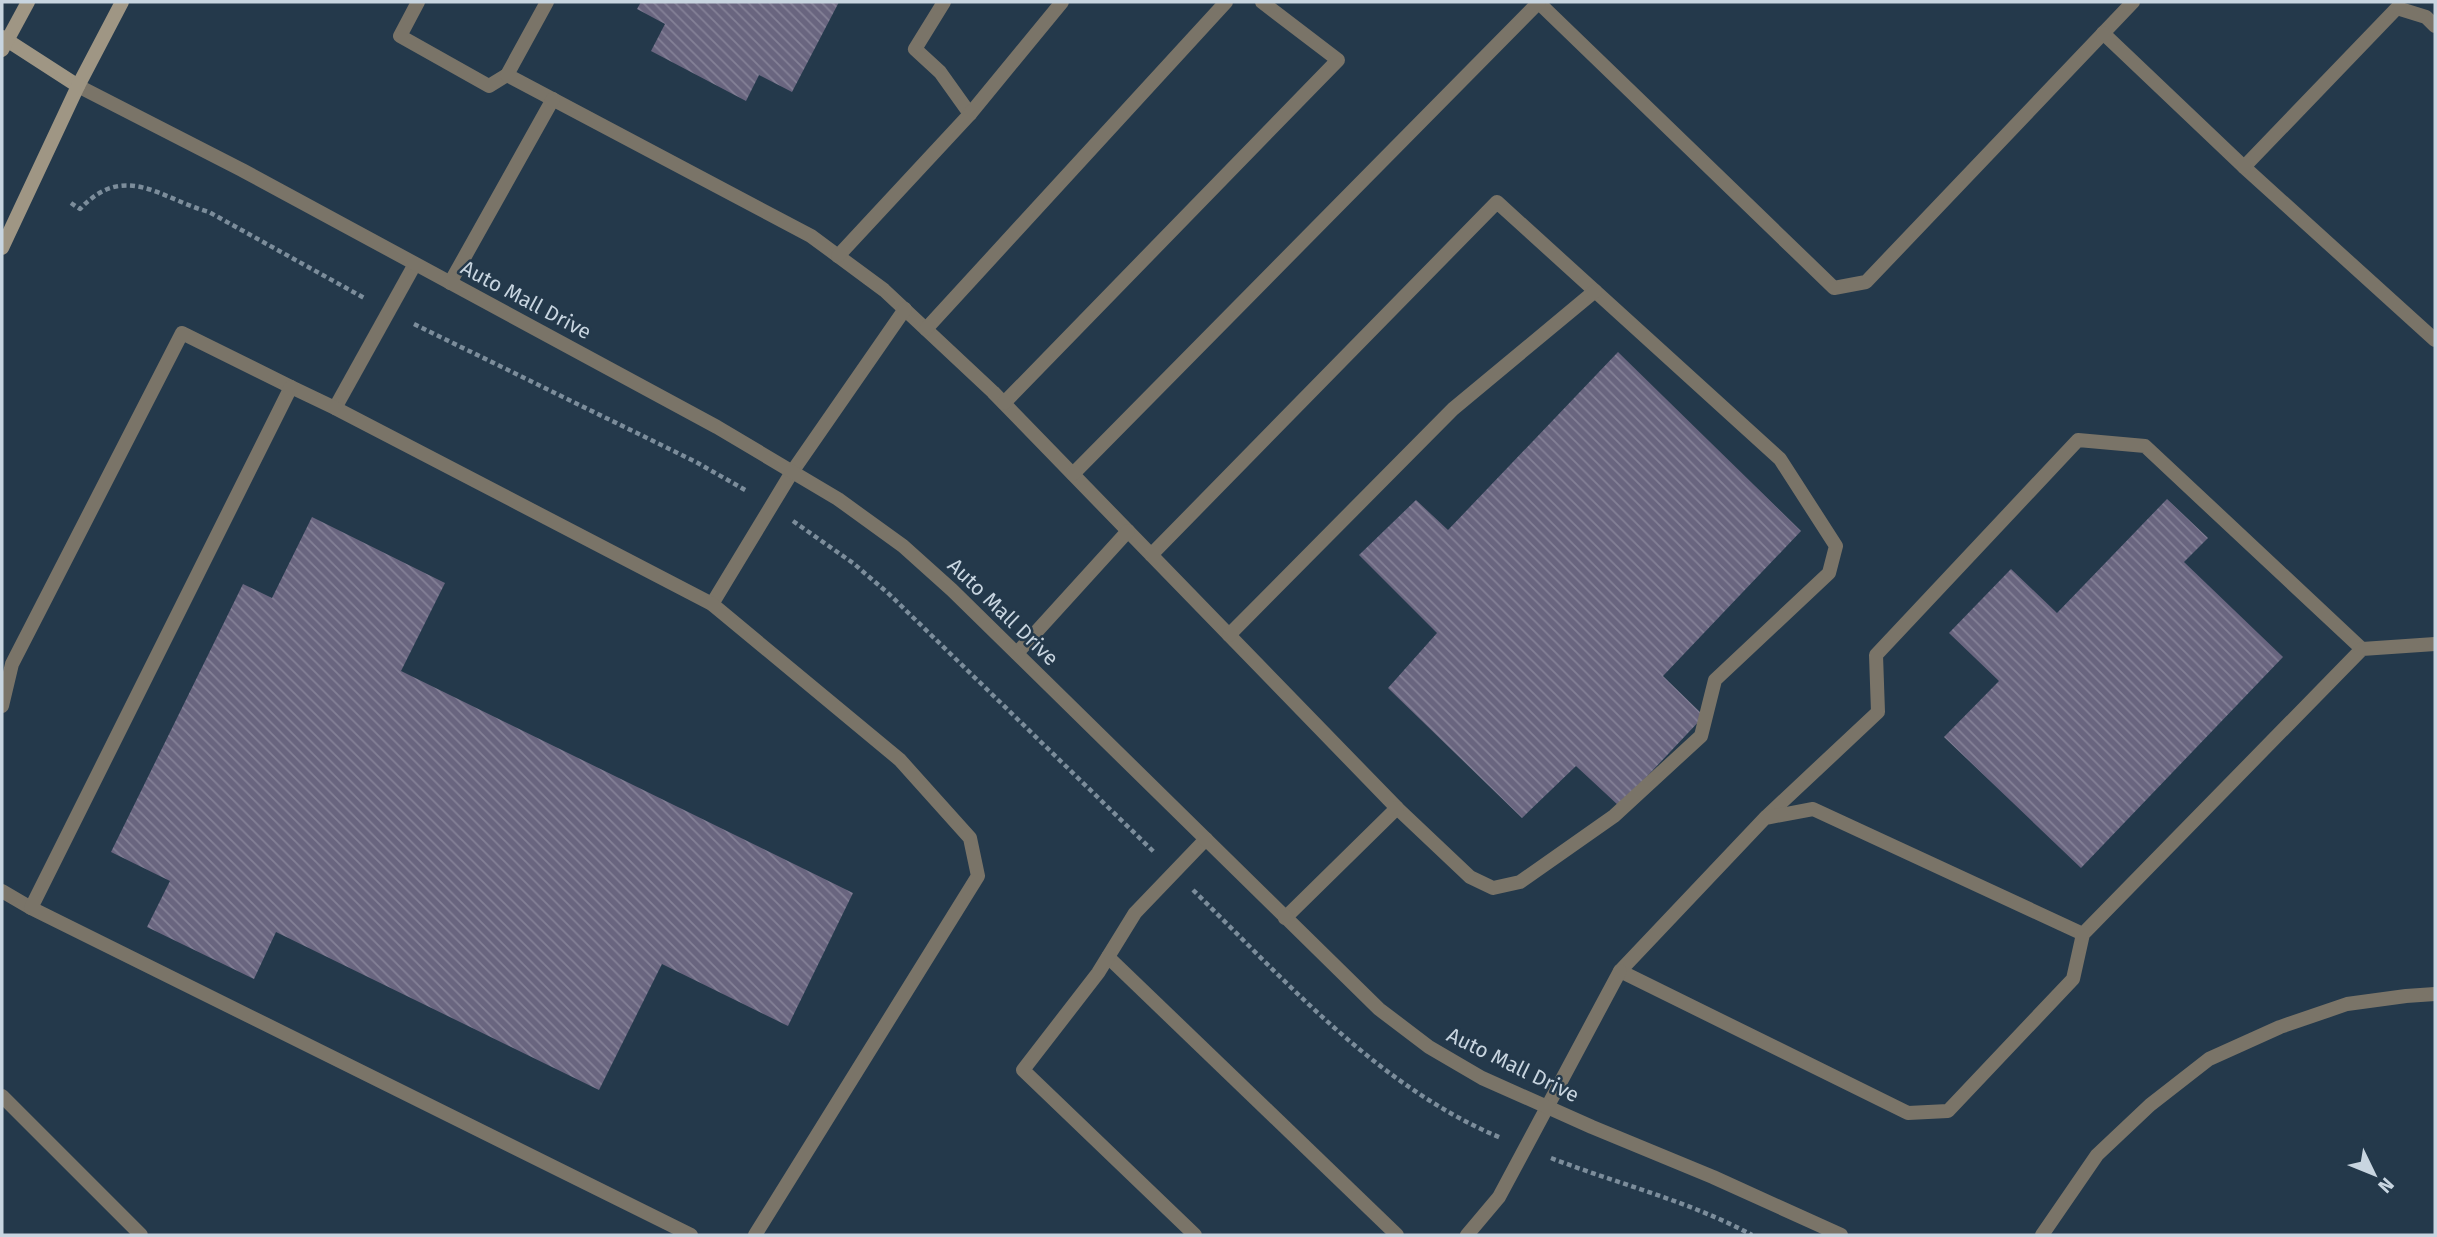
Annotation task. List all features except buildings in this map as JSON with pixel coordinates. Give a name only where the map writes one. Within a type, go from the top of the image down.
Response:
[{"type":"main road","points":[[29,2],[4,42],[78,86]]},
{"type":"main road","points":[[2,248],[78,86],[122,2]]},
{"type":"street","points":[[418,2],[400,36],[489,86],[507,75],[547,2]]},
{"type":"street","points":[[944,2],[915,49],[940,72],[970,114]]},
{"type":"street","points":[[838,256],[970,114],[1062,2]]},
{"type":"street","points":[[926,329],[1226,2]]},
{"type":"street","points":[[1004,403],[1338,60],[1262,2]]},
{"type":"street","points":[[1073,474],[1538,2],[1834,288],[1866,282],[2133,2]]},
{"type":"street","points":[[2244,167],[2397,8],[2426,17],[2435,26]]},
{"type":"street","points":[[2103,33],[2244,167],[2435,340]]},
{"type":"street","points":[[507,75],[811,236],[884,290],[1004,403],[1151,555],[1398,808],[1470,877],[1493,888],[1520,882],[1614,816],[1700,736],[1715,680],[1829,573],[1836,545],[1780,459],[1497,202],[1151,555]]},
{"type":"street","name":"Auto Mall Drive","points":[[78,86],[450,282],[717,427],[838,499],[903,547],[952,590],[1284,918],[1379,1009],[1429,1047],[1482,1078],[1842,1235]]},
{"type":"street","points":[[450,282],[554,99]]},
{"type":"street","points":[[335,408],[415,264]]},
{"type":"street","points":[[1229,635],[1453,409],[1595,291]]},
{"type":"street","points":[[712,604],[792,472],[905,309]]},
{"type":"street","points":[[2,706],[12,664],[182,334],[335,408],[712,604],[900,760],[970,838],[978,876],[755,1235]]},
{"type":"street","points":[[31,908],[291,387]]},
{"type":"street","points":[[1467,1235],[1499,1197],[1620,971],[1765,818],[1878,712],[1876,655],[2078,440],[2146,446],[2362,649]]},
{"type":"street","points":[[1017,653],[1128,531]]},
{"type":"street","points":[[1620,971],[1908,1113],[1948,1111],[2073,979],[2083,934],[2362,649],[2435,644]]},
{"type":"street","points":[[1284,918],[1398,808]]},
{"type":"street","points":[[1765,818],[1813,809],[2083,934]]},
{"type":"street","points":[[1195,1235],[1024,1070],[1108,957],[1135,913],[1206,839]]},
{"type":"street","points":[[2,892],[691,1235]]},
{"type":"street","points":[[1108,957],[1397,1235]]},
{"type":"street","points":[[2042,1235],[2097,1155],[2150,1105],[2209,1059],[2280,1027],[2347,1004],[2435,994]]},
{"type":"street","points":[[2,1096],[141,1235]]},
{"type":"path","points":[[71,203],[80,209],[101,192],[129,184],[148,188],[209,212],[389,311],[696,462],[772,506],[853,563],[889,594],[1337,1031],[1390,1075],[1469,1125],[1587,1172],[1651,1193],[1752,1235]]}]
